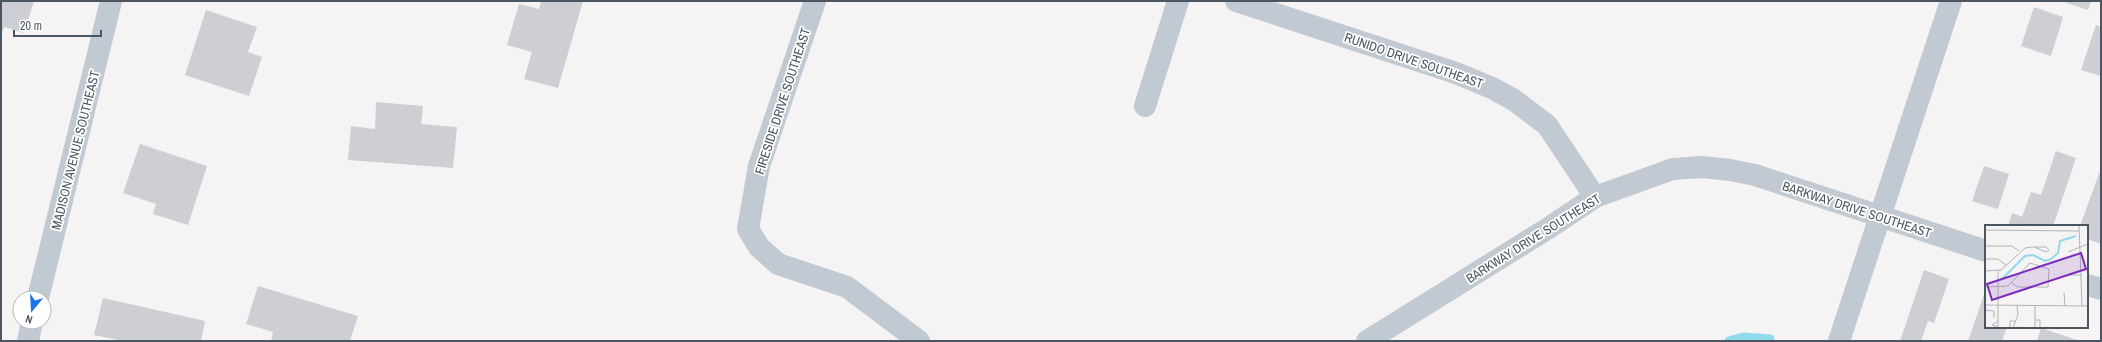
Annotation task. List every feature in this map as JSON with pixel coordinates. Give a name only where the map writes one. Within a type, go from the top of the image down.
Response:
[{"type":"street","name":"MADISON AVENUE SOUTHEAST","points":[[40,290],[111,1]]},
{"type":"street","name":"FIRESIDE DRIVE SOUTHEAST","points":[[815,1],[759,166],[748,229],[759,246],[778,264],[847,287],[919,341]]},
{"type":"street","points":[[1145,106],[1178,1]]},
{"type":"street","name":"RUNIDO DRIVE SOUTHEAST","points":[[1236,1],[1456,73],[1492,88],[1514,100],[1547,125],[1595,197]]},
{"type":"street","points":[[1839,341],[1879,216],[1912,125],[1951,1]]},
{"type":"street","name":"BARKWAY DRIVE SOUTHEAST","points":[[1367,341],[1547,229],[1595,197],[1673,169],[1702,168],[1730,170],[1755,175],[1985,251]]},
{"type":"street","points":[[2088,285],[2101,289]]},
{"type":"street","points":[[28,341],[30,330]]},
{"type":"building","points":[[1,1],[34,1],[24,33],[4,27],[1,35]]},
{"type":"building","points":[[541,1],[583,1],[558,88],[524,79],[532,52],[507,45],[519,4],[539,9]]},
{"type":"building","points":[[2061,1],[2091,1],[2088,10]]},
{"type":"building","points":[[2034,7],[2063,17],[2051,56],[2021,46]]},
{"type":"building","points":[[206,10],[257,27],[248,52],[262,57],[249,96],[185,75]]},
{"type":"building","points":[[2096,25],[2101,27],[2101,76],[2081,70]]},
{"type":"building","points":[[376,102],[423,106],[421,124],[457,127],[453,168],[348,160],[351,126],[375,129]]},
{"type":"building","points":[[140,144],[207,166],[188,225],[153,214],[156,204],[123,193]]},
{"type":"building","points":[[2056,151],[2076,158],[2053,225],[2008,225],[2012,213],[2022,217],[2031,192],[2041,195]]},
{"type":"building","points":[[1984,166],[2009,174],[1998,209],[1972,201]]},
{"type":"building","points":[[2101,168],[2101,244],[2088,239],[2088,225],[2080,225]]},
{"type":"building","points":[[1924,270],[1949,279],[1934,323],[1928,321],[1921,341],[1900,341]]},
{"type":"building","points":[[258,286],[358,316],[350,341],[271,341],[273,332],[246,324]]},
{"type":"building","points":[[1984,295],[1985,328],[2007,328],[2002,341],[1968,341]]},
{"type":"building","points":[[103,298],[205,321],[201,341],[123,341],[94,335]]},
{"type":"building","points":[[2041,328],[2080,341],[2037,341]]},
{"type":"waterway","points":[[1729,341],[1743,337],[1770,339]]}]
